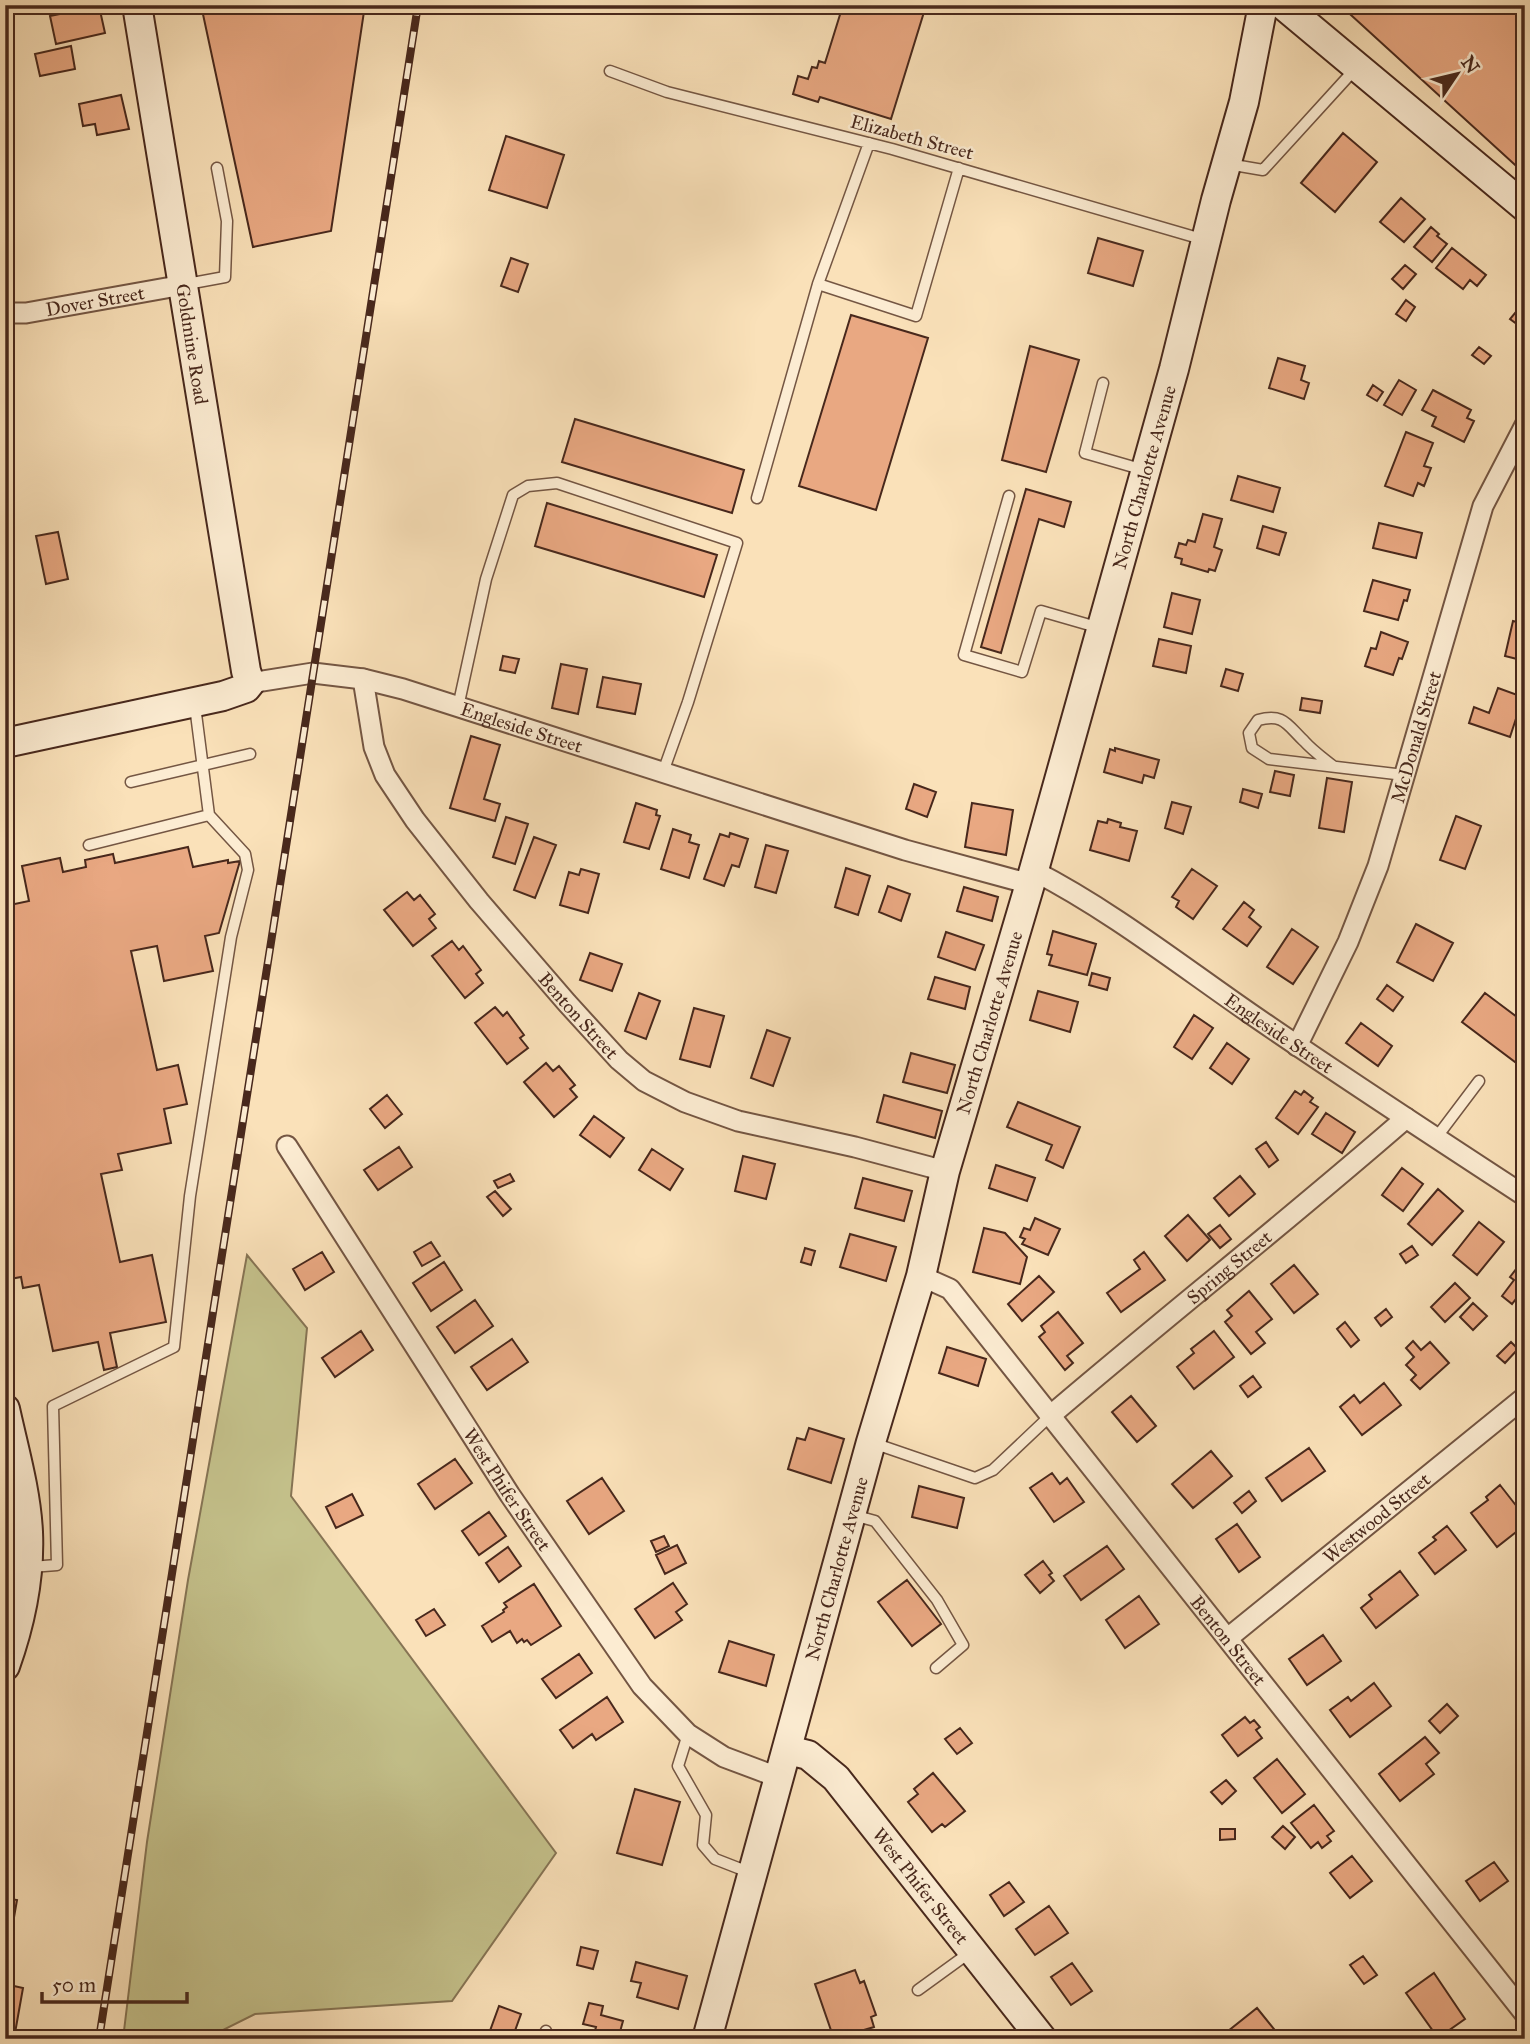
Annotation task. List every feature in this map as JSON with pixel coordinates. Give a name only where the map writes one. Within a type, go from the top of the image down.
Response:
[{"type":"main road","name":"Goldmine Road","points":[[137,5],[246,671],[250,682]]},
{"type":"main road","name":"North Charlotte Avenue","points":[[707,2039],[871,1442],[921,1276],[945,1171],[1032,877],[1174,369],[1205,241],[1244,102],[1263,5]]},
{"type":"main road","points":[[1283,5],[1525,207]]},
{"type":"main road","name":"Engleside Street","points":[[5,743],[194,702],[246,688],[250,682]]},
{"type":"main road","points":[[5,1409],[24,1493],[17,1536],[26,1567],[15,1639],[5,1666]]},
{"type":"main road","name":"West Phifer Street","points":[[788,1750],[808,1755],[836,1778],[1042,2039]]},
{"type":"street","name":"Dover Street","points":[[5,313],[26,313],[183,285]]},
{"type":"street","name":"McDonald Street","points":[[1297,1046],[1348,942],[1373,879],[1483,506],[1525,425]]},
{"type":"street","name":"Engleside Street","points":[[250,682],[313,673],[363,679],[458,706],[892,846],[1064,886],[1297,1046],[1525,1196]]},
{"type":"street","name":"Benton Street","points":[[363,679],[374,747],[385,775],[415,820],[479,901],[567,1003],[619,1060],[643,1081],[685,1102],[737,1121],[815,1137],[945,1171]]},
{"type":"street","name":"Spring Street","points":[[1050,1416],[1406,1118]]},
{"type":"street","name":"West Phifer Street","points":[[287,1146],[510,1495],[642,1686],[688,1734],[724,1757],[780,1777]]},
{"type":"street","name":"Benton Street","points":[[921,1276],[950,1289],[1525,2014]]},
{"type":"street","name":"Westwood Street","points":[[1228,1638],[1525,1397]]},
{"type":"lane","points":[[1226,164],[1264,170],[1357,67]]},
{"type":"lane","name":"Elizabeth Street","points":[[610,71],[667,92],[869,143],[1205,241]]},
{"type":"lane","points":[[757,498],[818,284],[869,143]]},
{"type":"lane","points":[[183,285],[225,277],[227,221],[216,168]]},
{"type":"lane","points":[[818,284],[916,316],[959,168]]},
{"type":"lane","points":[[1103,383],[1085,453],[1145,470]]},
{"type":"lane","points":[[458,706],[486,579],[513,495],[528,486],[557,482],[737,543],[700,665],[663,772]]},
{"type":"lane","points":[[1009,496],[964,655],[1022,672],[1041,611],[1100,628]]},
{"type":"lane","points":[[26,1567],[58,1565],[53,1406],[174,1347],[190,1196],[231,937],[248,870],[245,854],[209,815],[194,702]]},
{"type":"lane","points":[[1333,766],[1304,742],[1287,722],[1271,716],[1258,720],[1249,733],[1252,748],[1269,759],[1404,775]]},
{"type":"lane","points":[[131,782],[250,754]]},
{"type":"lane","points":[[89,845],[209,815]]},
{"type":"lane","points":[[1436,1138],[1479,1081]]},
{"type":"lane","points":[[871,1442],[975,1478],[993,1470],[1050,1416]]},
{"type":"lane","points":[[853,1515],[874,1521],[937,1600],[962,1645],[936,1668]]},
{"type":"lane","points":[[688,1734],[678,1766],[706,1815],[703,1845],[715,1859],[753,1874]]},
{"type":"lane","points":[[918,1990],[973,1951]]},
{"type":"shaded area","points":[[247,1255],[307,1328],[291,1496],[556,1853],[452,2001],[255,2014],[205,2039],[123,2039],[147,1842],[188,1580]]},
{"type":"building","points":[[201,5],[365,5],[331,231],[253,247]]},
{"type":"building","points":[[843,5],[906,5],[924,12],[891,119],[820,97],[818,102],[793,94],[798,76],[808,79],[812,67],[817,68],[819,61],[825,63]]},
{"type":"building","points":[[1340,5],[1525,5],[1525,174]]},
{"type":"building","points":[[99,6],[105,33],[56,44],[50,16]]},
{"type":"building","points":[[71,46],[75,69],[40,76],[35,54]]},
{"type":"building","points":[[121,95],[129,129],[97,135],[95,124],[83,126],[79,104]]},
{"type":"building","points":[[1343,133],[1377,162],[1335,212],[1301,183]]},
{"type":"building","points":[[506,136],[564,155],[547,208],[489,190]]},
{"type":"building","points":[[1401,198],[1425,219],[1404,242],[1380,222]]},
{"type":"building","points":[[1431,227],[1447,244],[1432,262],[1414,247]]},
{"type":"building","points":[[1098,238],[1143,251],[1133,286],[1088,273]]},
{"type":"building","points":[[1452,248],[1486,275],[1477,286],[1470,280],[1463,289],[1436,268]]},
{"type":"building","points":[[511,258],[528,264],[518,292],[501,286]]},
{"type":"building","points":[[1405,265],[1416,274],[1403,289],[1392,279]]},
{"type":"building","points":[[1406,300],[1415,307],[1406,321],[1396,314]]},
{"type":"building","points":[[1525,301],[1525,330],[1510,319]]},
{"type":"building","points":[[851,315],[928,338],[876,510],[799,486]]},
{"type":"building","points":[[1030,346],[1079,360],[1046,472],[1002,460]]},
{"type":"building","points":[[1479,347],[1491,356],[1484,364],[1472,355]]},
{"type":"building","points":[[1278,358],[1305,366],[1301,380],[1309,383],[1304,399],[1269,388]]},
{"type":"building","points":[[1399,380],[1416,390],[1402,415],[1384,405]]},
{"type":"building","points":[[1373,385],[1383,392],[1377,401],[1367,395]]},
{"type":"building","points":[[1433,390],[1471,410],[1467,418],[1474,421],[1464,442],[1432,426],[1436,417],[1422,410]]},
{"type":"building","points":[[575,419],[744,470],[732,513],[562,462]]},
{"type":"building","points":[[1406,432],[1433,443],[1424,466],[1431,468],[1424,486],[1418,483],[1413,496],[1385,486]]},
{"type":"building","points":[[1238,476],[1280,488],[1273,512],[1231,500]]},
{"type":"building","points":[[1026,489],[1071,502],[1064,527],[1039,519],[1001,653],[981,647]]},
{"type":"building","points":[[547,503],[717,555],[704,597],[535,546]]},
{"type":"building","points":[[1203,514],[1222,519],[1214,547],[1222,550],[1215,571],[1209,569],[1208,572],[1181,564],[1182,559],[1175,557],[1179,543],[1186,545],[1188,540],[1195,542]]},
{"type":"building","points":[[1379,523],[1422,533],[1416,558],[1373,548]]},
{"type":"building","points":[[1263,526],[1286,533],[1279,555],[1257,548]]},
{"type":"building","points":[[58,532],[68,579],[46,584],[36,536]]},
{"type":"building","points":[[1373,580],[1410,590],[1398,620],[1364,611]]},
{"type":"building","points":[[1172,593],[1200,600],[1192,634],[1164,627]]},
{"type":"building","points":[[1513,621],[1525,624],[1525,661],[1505,656]]},
{"type":"building","points":[[1381,632],[1408,642],[1393,675],[1365,666],[1371,648],[1376,649]]},
{"type":"building","points":[[1159,639],[1191,646],[1186,673],[1153,666]]},
{"type":"building","points":[[503,656],[519,659],[515,673],[500,670]]},
{"type":"building","points":[[561,664],[587,669],[578,714],[552,708]]},
{"type":"building","points":[[1226,669],[1243,674],[1238,691],[1221,686]]},
{"type":"building","points":[[603,677],[641,684],[635,714],[597,707]]},
{"type":"building","points":[[1498,688],[1523,697],[1510,737],[1469,723],[1474,707],[1489,713]]},
{"type":"building","points":[[1302,698],[1322,701],[1320,713],[1300,710]]},
{"type":"building","points":[[471,736],[500,745],[484,799],[500,804],[495,821],[450,808]]},
{"type":"building","points":[[1115,748],[1159,760],[1154,778],[1144,775],[1142,783],[1104,772],[1110,749],[1115,751]]},
{"type":"building","points":[[1275,771],[1294,775],[1290,796],[1270,792]]},
{"type":"building","points":[[1327,778],[1352,782],[1344,832],[1319,828]]},
{"type":"building","points":[[914,784],[936,792],[927,817],[906,809]]},
{"type":"building","points":[[1243,789],[1262,794],[1258,808],[1240,802]]},
{"type":"building","points":[[1172,802],[1191,807],[1183,834],[1165,828]]},
{"type":"building","points":[[636,803],[657,810],[656,815],[660,816],[649,849],[624,842]]},
{"type":"building","points":[[972,803],[1013,810],[1006,855],[965,847]]},
{"type":"building","points":[[1456,816],[1481,826],[1465,869],[1440,860]]},
{"type":"building","points":[[506,817],[528,824],[515,864],[493,857]]},
{"type":"building","points":[[1108,819],[1121,823],[1120,827],[1137,831],[1129,861],[1090,850],[1098,821],[1107,823]]},
{"type":"building","points":[[673,829],[691,835],[689,842],[699,845],[689,878],[661,869]]},
{"type":"building","points":[[730,833],[748,839],[739,867],[732,865],[724,886],[704,879],[720,834],[729,837]]},
{"type":"building","points":[[534,837],[556,845],[535,898],[514,890]]},
{"type":"building","points":[[766,845],[788,851],[776,893],[755,887]]},
{"type":"building","points":[[188,847],[193,867],[228,860],[228,863],[240,861],[219,933],[205,936],[213,971],[164,981],[157,946],[131,951],[157,1070],[178,1065],[187,1104],[164,1109],[171,1143],[118,1154],[122,1170],[101,1174],[120,1262],[152,1255],[166,1322],[110,1333],[117,1367],[104,1370],[98,1342],[53,1351],[39,1285],[23,1288],[21,1277],[5,1280],[5,906],[29,901],[22,866],[60,858],[63,872],[86,867],[85,860],[113,854],[115,863]]},
{"type":"building","points":[[846,868],[870,876],[858,915],[835,907]]},
{"type":"building","points":[[581,869],[599,874],[588,913],[560,905],[569,872],[579,875]]},
{"type":"building","points":[[1192,869],[1217,886],[1193,919],[1176,907],[1179,901],[1172,897]]},
{"type":"building","points":[[888,886],[910,894],[901,921],[879,912]]},
{"type":"building","points":[[964,887],[998,897],[992,921],[957,911]]},
{"type":"building","points":[[407,892],[414,900],[420,895],[435,914],[429,919],[436,928],[413,946],[384,910]]},
{"type":"building","points":[[1244,902],[1254,910],[1249,917],[1261,927],[1247,946],[1223,929]]},
{"type":"building","points":[[1416,924],[1453,943],[1433,981],[1397,962]]},
{"type":"building","points":[[1292,929],[1318,947],[1293,984],[1267,967]]},
{"type":"building","points":[[1053,931],[1096,944],[1087,975],[1049,965],[1052,955],[1047,954]]},
{"type":"building","points":[[946,932],[984,945],[975,970],[938,957]]},
{"type":"building","points":[[452,941],[459,950],[463,946],[481,970],[476,974],[483,983],[465,998],[432,956]]},
{"type":"building","points":[[590,953],[622,964],[612,991],[580,980]]},
{"type":"building","points":[[1092,973],[1110,978],[1107,990],[1089,985]]},
{"type":"building","points":[[935,977],[970,987],[965,1009],[928,999]]},
{"type":"building","points":[[1387,985],[1403,997],[1393,1011],[1377,999]]},
{"type":"building","points":[[1038,991],[1078,1002],[1070,1032],[1030,1020]]},
{"type":"building","points":[[639,993],[660,1001],[646,1039],[625,1031]]},
{"type":"building","points":[[1485,993],[1525,1023],[1523,1068],[1462,1022]]},
{"type":"building","points":[[495,1007],[503,1016],[507,1012],[524,1035],[520,1038],[528,1048],[507,1064],[475,1023]]},
{"type":"building","points":[[694,1008],[724,1016],[710,1067],[680,1059]]},
{"type":"building","points":[[1194,1015],[1213,1028],[1192,1059],[1174,1047]]},
{"type":"building","points":[[1361,1023],[1392,1046],[1378,1066],[1346,1043]]},
{"type":"building","points":[[767,1030],[790,1038],[773,1086],[751,1078]]},
{"type":"building","points":[[1227,1043],[1249,1059],[1232,1084],[1210,1068]]},
{"type":"building","points":[[911,1053],[955,1065],[947,1093],[903,1082]]},
{"type":"building","points":[[546,1063],[553,1071],[559,1066],[575,1085],[570,1089],[577,1097],[554,1117],[524,1082]]},
{"type":"building","points":[[1295,1091],[1301,1095],[1304,1091],[1313,1098],[1310,1102],[1318,1107],[1298,1134],[1276,1118]]},
{"type":"building","points":[[387,1095],[402,1114],[385,1128],[370,1109]]},
{"type":"building","points":[[884,1095],[942,1111],[935,1138],[877,1122]]},
{"type":"building","points":[[1018,1102],[1080,1127],[1063,1168],[1046,1160],[1052,1145],[1007,1127]]},
{"type":"building","points":[[1326,1113],[1355,1132],[1342,1153],[1312,1134]]},
{"type":"building","points":[[594,1116],[624,1138],[610,1157],[580,1135]]},
{"type":"building","points":[[1266,1142],[1278,1160],[1269,1167],[1256,1149]]},
{"type":"building","points":[[399,1147],[412,1167],[378,1190],[364,1170]]},
{"type":"building","points":[[652,1149],[683,1169],[670,1190],[639,1170]]},
{"type":"building","points":[[743,1156],[775,1164],[766,1199],[735,1191]]},
{"type":"building","points":[[996,1165],[1035,1178],[1027,1201],[989,1188]]},
{"type":"building","points":[[1402,1168],[1423,1184],[1403,1211],[1382,1195]]},
{"type":"building","points":[[510,1174],[514,1181],[498,1188],[494,1181]]},
{"type":"building","points":[[1240,1176],[1255,1194],[1229,1216],[1214,1198]]},
{"type":"building","points":[[863,1178],[912,1191],[904,1221],[855,1208]]},
{"type":"building","points":[[1438,1189],[1463,1211],[1432,1245],[1408,1224]]},
{"type":"building","points":[[495,1191],[511,1209],[503,1216],[487,1197]]},
{"type":"building","points":[[1188,1215],[1210,1240],[1187,1261],[1165,1236]]},
{"type":"building","points":[[1035,1218],[1060,1229],[1048,1255],[1022,1244],[1025,1239],[1020,1237],[1024,1228],[1030,1230]]},
{"type":"building","points":[[1479,1222],[1504,1242],[1477,1275],[1453,1255]]},
{"type":"building","points":[[1220,1225],[1231,1239],[1220,1248],[1208,1234]]},
{"type":"building","points":[[984,1228],[1005,1233],[1027,1257],[1020,1284],[973,1272]]},
{"type":"building","points":[[850,1234],[896,1247],[886,1281],[840,1267]]},
{"type":"building","points":[[431,1242],[440,1256],[422,1266],[414,1252]]},
{"type":"building","points":[[1412,1246],[1418,1255],[1406,1263],[1400,1254]]},
{"type":"building","points":[[805,1248],[815,1251],[811,1265],[801,1262]]},
{"type":"building","points":[[322,1252],[334,1272],[305,1290],[293,1269]]},
{"type":"building","points":[[1144,1252],[1165,1280],[1121,1312],[1107,1293],[1140,1269],[1134,1260]]},
{"type":"building","points":[[1523,1260],[1525,1294],[1522,1291],[1512,1304],[1502,1296],[1514,1280],[1510,1277]]},
{"type":"building","points":[[444,1262],[462,1290],[431,1311],[413,1283]]},
{"type":"building","points":[[1294,1265],[1318,1294],[1294,1313],[1271,1284]]},
{"type":"building","points":[[1039,1276],[1054,1292],[1022,1321],[1008,1304]]},
{"type":"building","points":[[1455,1283],[1470,1298],[1445,1322],[1431,1307]]},
{"type":"building","points":[[1249,1291],[1272,1319],[1256,1332],[1265,1343],[1251,1354],[1225,1322],[1232,1316],[1227,1310]]},
{"type":"building","points":[[475,1300],[493,1326],[455,1353],[437,1327]]},
{"type":"building","points":[[1473,1303],[1487,1316],[1473,1330],[1460,1317]]},
{"type":"building","points":[[1386,1309],[1392,1317],[1381,1326],[1375,1318]]},
{"type":"building","points":[[1058,1312],[1083,1343],[1067,1356],[1073,1363],[1065,1370],[1039,1337],[1045,1332],[1041,1326]]},
{"type":"building","points":[[1345,1322],[1359,1340],[1351,1347],[1337,1329]]},
{"type":"building","points":[[361,1331],[373,1350],[335,1377],[322,1358]]},
{"type":"building","points":[[1214,1331],[1234,1357],[1194,1389],[1177,1367],[1194,1353],[1191,1349]]},
{"type":"building","points":[[512,1339],[528,1362],[487,1390],[471,1367]]},
{"type":"building","points":[[1413,1341],[1421,1350],[1430,1342],[1449,1363],[1420,1389],[1411,1380],[1416,1375],[1406,1365],[1414,1357],[1406,1348]]},
{"type":"building","points":[[1511,1342],[1518,1349],[1505,1363],[1497,1356]]},
{"type":"building","points":[[947,1347],[986,1359],[978,1386],[939,1373]]},
{"type":"building","points":[[1253,1376],[1261,1387],[1248,1397],[1240,1386]]},
{"type":"building","points":[[1384,1383],[1401,1405],[1362,1435],[1340,1407],[1354,1395],[1360,1403]]},
{"type":"building","points":[[1131,1396],[1156,1426],[1137,1442],[1112,1412]]},
{"type":"building","points":[[809,1428],[844,1439],[831,1483],[788,1469],[797,1438],[805,1440]]},
{"type":"building","points":[[1309,1448],[1325,1471],[1282,1501],[1266,1478]]},
{"type":"building","points":[[1211,1451],[1232,1476],[1193,1508],[1172,1484]]},
{"type":"building","points":[[455,1459],[472,1483],[435,1509],[418,1484]]},
{"type":"building","points":[[1052,1473],[1060,1484],[1067,1478],[1084,1502],[1054,1522],[1030,1488]]},
{"type":"building","points":[[602,1478],[624,1511],[589,1534],[567,1501]]},
{"type":"building","points":[[1500,1485],[1525,1517],[1525,1525],[1497,1547],[1471,1513],[1488,1500],[1486,1497]]},
{"type":"building","points":[[919,1486],[964,1498],[957,1528],[912,1517]]},
{"type":"building","points":[[1249,1491],[1256,1501],[1242,1513],[1234,1503]]},
{"type":"building","points":[[352,1494],[363,1515],[336,1528],[326,1507]]},
{"type":"building","points":[[489,1512],[506,1536],[479,1555],[462,1531]]},
{"type":"building","points":[[1237,1524],[1260,1557],[1239,1572],[1216,1539]]},
{"type":"building","points":[[1447,1526],[1466,1550],[1435,1574],[1419,1553],[1436,1540],[1433,1537]]},
{"type":"building","points":[[664,1536],[669,1546],[656,1552],[651,1541]]},
{"type":"building","points":[[677,1545],[686,1563],[665,1574],[656,1555]]},
{"type":"building","points":[[1107,1546],[1124,1569],[1081,1600],[1064,1576]]},
{"type":"building","points":[[508,1547],[521,1566],[499,1582],[486,1563]]},
{"type":"building","points":[[1043,1561],[1052,1573],[1049,1575],[1054,1581],[1040,1593],[1025,1575]]},
{"type":"building","points":[[1400,1571],[1418,1595],[1376,1628],[1361,1608],[1372,1599],[1369,1595]]},
{"type":"building","points":[[907,1580],[941,1624],[912,1646],[878,1602]]},
{"type":"building","points":[[673,1583],[687,1604],[676,1612],[682,1620],[655,1638],[635,1609]]},
{"type":"building","points":[[534,1584],[561,1626],[531,1645],[522,1639],[517,1643],[510,1631],[492,1642],[482,1626],[504,1612],[507,1607],[504,1603]]},
{"type":"building","points":[[1139,1596],[1159,1624],[1125,1648],[1106,1620]]},
{"type":"building","points":[[434,1609],[445,1625],[426,1636],[416,1620]]},
{"type":"building","points":[[1323,1635],[1341,1661],[1307,1685],[1289,1659]]},
{"type":"building","points":[[729,1641],[774,1655],[766,1686],[719,1672]]},
{"type":"building","points":[[579,1654],[592,1673],[556,1698],[542,1679]]},
{"type":"building","points":[[1374,1683],[1391,1706],[1350,1737],[1330,1710],[1348,1697],[1351,1701]]},
{"type":"building","points":[[607,1697],[623,1722],[596,1740],[592,1734],[573,1748],[560,1730]]},
{"type":"building","points":[[1447,1704],[1458,1716],[1440,1733],[1429,1721]]},
{"type":"building","points":[[1245,1717],[1250,1723],[1254,1720],[1260,1727],[1256,1730],[1262,1738],[1238,1756],[1222,1735]]},
{"type":"building","points":[[960,1728],[972,1743],[957,1754],[945,1739]]},
{"type":"building","points":[[1425,1737],[1439,1753],[1426,1764],[1434,1774],[1400,1801],[1379,1774]]},
{"type":"building","points":[[1277,1759],[1305,1794],[1282,1813],[1254,1778]]},
{"type":"building","points":[[933,1773],[965,1811],[945,1827],[942,1824],[932,1832],[908,1802],[918,1794],[914,1789]]},
{"type":"building","points":[[1226,1780],[1236,1791],[1222,1804],[1211,1792]]},
{"type":"building","points":[[635,1789],[680,1802],[662,1865],[617,1853]]},
{"type":"building","points":[[1314,1805],[1334,1831],[1327,1836],[1331,1841],[1322,1848],[1318,1842],[1311,1848],[1291,1823]]},
{"type":"building","points":[[1283,1826],[1295,1837],[1285,1849],[1272,1837]]},
{"type":"building","points":[[1220,1829],[1235,1829],[1235,1839],[1220,1840]]},
{"type":"building","points":[[1352,1856],[1372,1881],[1350,1898],[1330,1873]]},
{"type":"building","points":[[1494,1862],[1508,1881],[1480,1901],[1466,1881]]},
{"type":"building","points":[[1009,1882],[1024,1902],[1004,1916],[990,1895]]},
{"type":"building","points":[[5,1898],[17,1900],[5,1969]]},
{"type":"building","points":[[1049,1906],[1068,1933],[1035,1955],[1016,1929]]},
{"type":"building","points":[[581,1947],[598,1951],[593,1969],[577,1965]]},
{"type":"building","points":[[1363,1956],[1377,1975],[1364,1984],[1350,1965]]},
{"type":"building","points":[[636,1962],[687,1976],[678,2009],[637,1997],[641,1983],[631,1981]]},
{"type":"building","points":[[1072,1963],[1092,1991],[1071,2005],[1051,1977]]},
{"type":"building","points":[[855,1970],[860,1983],[864,1981],[876,2015],[871,2017],[874,2027],[864,2030],[867,2039],[844,2039],[843,2036],[834,2039],[815,1984]]},
{"type":"building","points":[[1434,1973],[1465,2019],[1438,2038],[1406,1993]]},
{"type":"building","points":[[5,1984],[23,1988],[15,2033],[5,2031]]},
{"type":"building","points":[[589,2003],[603,2006],[601,2015],[623,2021],[618,2039],[594,2034],[596,2027],[583,2024]]},
{"type":"building","points":[[499,2006],[521,2014],[512,2039],[487,2039]]},
{"type":"building","points":[[1257,2008],[1282,2039],[1218,2039]]},
{"type":"railway","points":[[99,2039],[418,5]]}]
